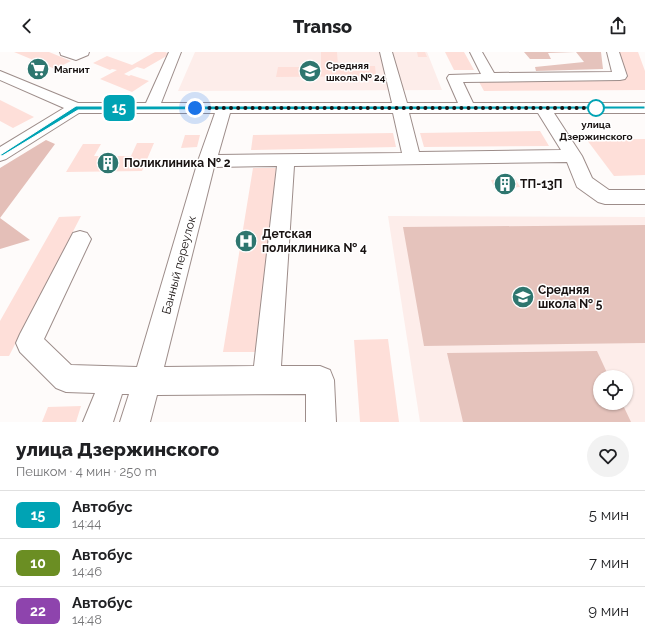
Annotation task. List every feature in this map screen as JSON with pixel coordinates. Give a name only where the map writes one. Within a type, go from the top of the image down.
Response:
[{"type":"street","points":[[66,52],[76,56],[83,52]]},
{"type":"street","points":[[152,108],[175,52]]},
{"type":"street","points":[[386,52],[412,159]]},
{"type":"street","points":[[476,52],[490,78]]},
{"type":"street","points":[[468,108],[454,78],[620,76],[612,52]]},
{"type":"street","points":[[0,75],[76,108],[645,108]]},
{"type":"street","points":[[4,147],[76,108]]},
{"type":"street","name":"Банный переулок","points":[[135,422],[207,161],[224,108]]},
{"type":"street","points":[[543,108],[573,156],[584,182],[605,197],[645,197]]},
{"type":"street","points":[[207,161],[573,156]]},
{"type":"street","points":[[266,380],[286,160]]},
{"type":"street","points":[[80,239],[29,343],[66,378],[147,381],[320,380],[321,422]]},
{"type":"street","points":[[98,422],[114,380]]},
{"type":"shaded area","name":"Средняя школа № 24","points":[[195,52],[427,52],[442,90],[178,91]]},
{"type":"shaded area","points":[[524,52],[576,52],[548,53],[551,59],[530,59]]},
{"type":"shaded area","points":[[576,52],[601,52],[603,69],[536,71],[535,67],[584,62]]},
{"type":"shaded area","points":[[46,140],[55,144],[0,218],[0,168]]},
{"type":"shaded area","name":"Средняя школа № 5","points":[[388,216],[645,217],[645,422],[420,422]]},
{"type":"shaded area","points":[[0,218],[30,240],[0,249]]},
{"type":"shaded area","points":[[645,225],[645,343],[424,346],[403,227]]},
{"type":"shaded area","points":[[597,351],[606,370],[593,370],[593,410],[625,410],[631,422],[463,422],[447,353]]},
{"type":"building","points":[[14,52],[49,52],[71,61],[55,69]]},
{"type":"building","points":[[155,52],[165,52],[170,54],[144,69],[137,67],[124,74],[149,81],[132,92],[100,79],[117,70],[110,70],[93,63],[107,56],[132,65]]},
{"type":"building","points":[[321,52],[337,52],[338,66],[375,66],[376,76],[276,77],[278,67],[321,67]]},
{"type":"building","points":[[417,52],[425,52],[427,57],[418,57]]},
{"type":"building","points":[[445,52],[464,52],[474,70],[454,70]]},
{"type":"building","points":[[617,52],[638,52],[645,71],[645,90],[484,91],[478,80],[626,79]]},
{"type":"building","points":[[0,100],[34,117],[13,128],[0,121]]},
{"type":"building","points":[[540,131],[549,146],[424,147],[420,133]]},
{"type":"building","points":[[393,133],[396,147],[251,150],[253,135]]},
{"type":"building","points":[[185,135],[200,135],[197,147],[181,148]]},
{"type":"building","points":[[645,139],[645,175],[614,176],[587,140]]},
{"type":"building","name":"Поликлиника № 2","points":[[137,143],[154,143],[142,171],[66,172],[83,144],[101,144],[94,156],[131,156]]},
{"type":"building","points":[[253,168],[276,168],[257,352],[223,352]]},
{"type":"building","name":"ТП-13П","points":[[515,178],[520,187],[495,189],[491,180]]},
{"type":"building","points":[[81,216],[9,356],[0,356],[0,321],[59,217]]},
{"type":"building","points":[[388,339],[399,422],[360,422],[354,340]]},
{"type":"building","points":[[81,406],[76,422],[42,422],[48,407]]},
{"type":"bus line","name":"15","points":[[0,155],[76,108],[645,108]]},
{"type":"place","name":"Магнит","points":[[38,69]]},
{"type":"place","name":"Средняя школа № 24","points":[[310,71]]},
{"type":"place","name":"улица Дзержинского","points":[[596,108]]},
{"type":"place","name":"Поликлиника № 2","points":[[108,163]]},
{"type":"place","name":"ТП-13П","points":[[505,184]]},
{"type":"place","name":"Детская поликлиника № 4","points":[[246,241]]},
{"type":"place","name":"Средняя школа № 5","points":[[523,297]]},
{"type":"route","points":[[195,108],[602,108],[596,108]]}]
